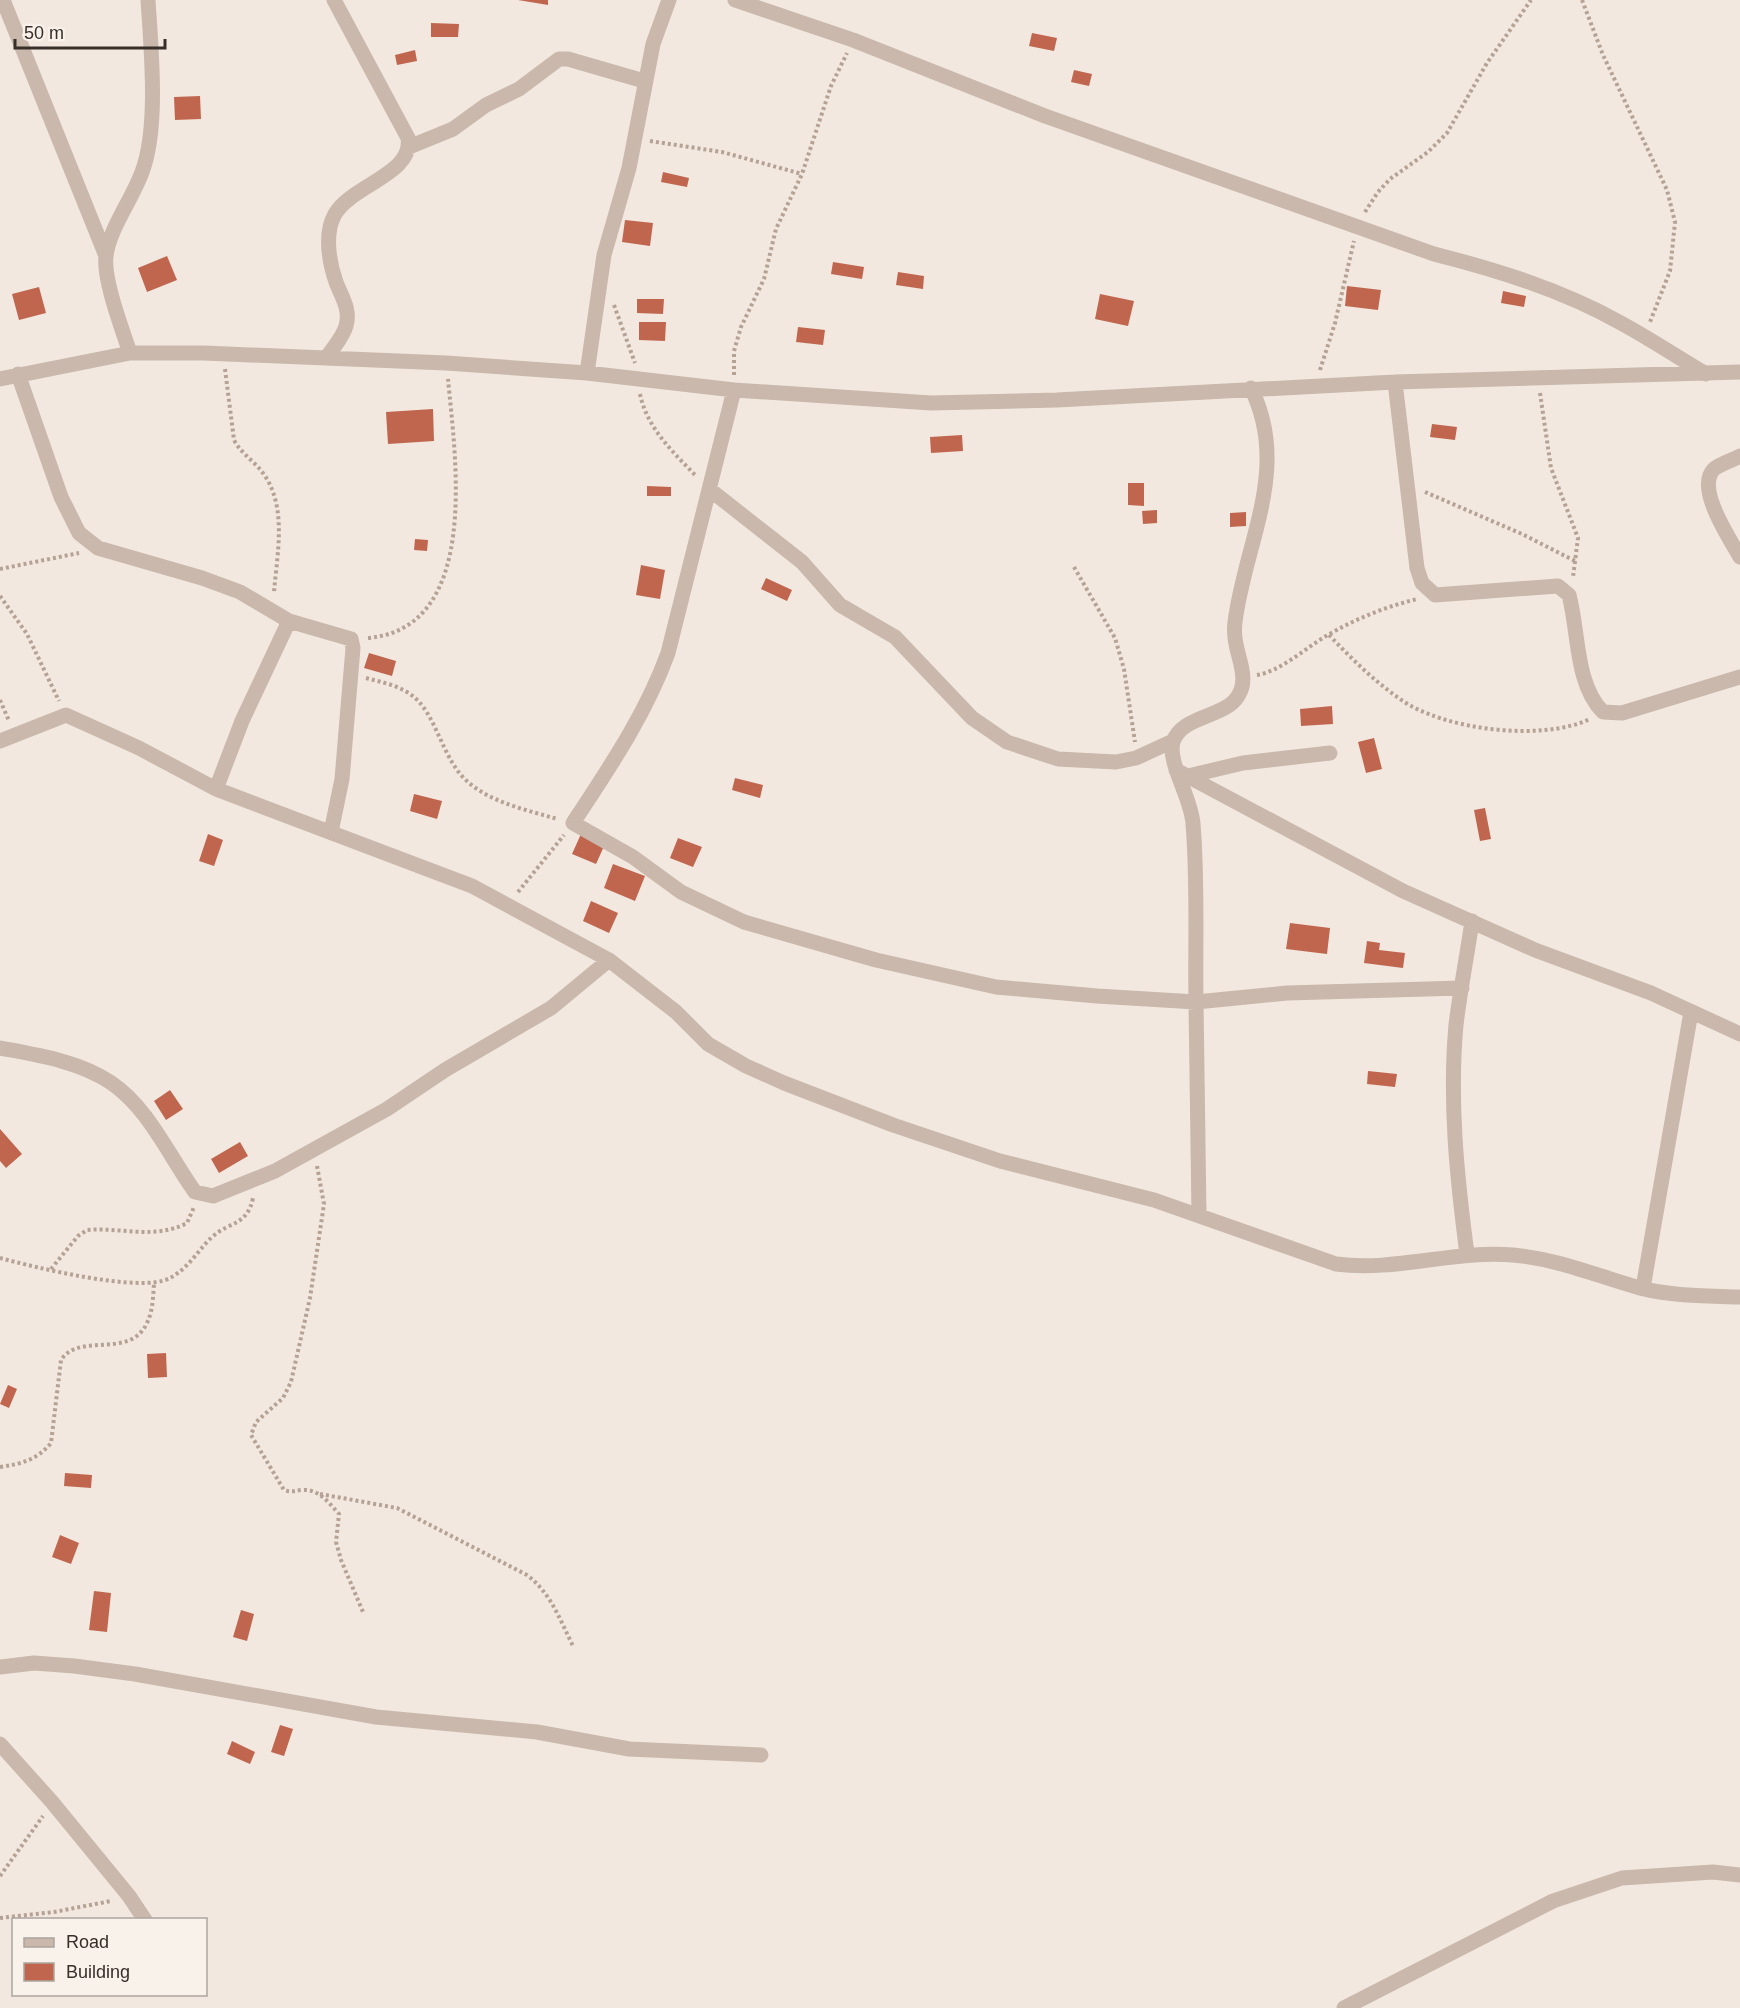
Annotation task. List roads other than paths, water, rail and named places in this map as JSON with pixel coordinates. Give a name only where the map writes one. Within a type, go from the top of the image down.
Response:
[{"type":"street","points":[[3,0],[106,256],[114,300],[130,353]]},
{"type":"street","points":[[106,256],[143,170],[149,143],[152,88],[147,0]]},
{"type":"street","points":[[327,357],[346,326],[347,318],[344,300],[336,282],[329,254],[330,231],[335,214],[361,189],[399,165],[409,147],[408,138],[334,0]]},
{"type":"street","points":[[587,373],[600,279],[610,229],[635,138],[644,81],[653,44],[669,0]]},
{"type":"street","points":[[735,0],[853,40],[1045,116],[1434,254],[1483,266],[1547,289],[1588,306],[1706,374]]},
{"type":"street","points":[[409,147],[453,129],[486,105],[519,89],[559,59],[568,59],[644,81]]},
{"type":"street","points":[[0,379],[130,353],[223,353],[446,363],[587,373],[734,390],[930,403],[1057,400],[1314,385],[1740,372]]},
{"type":"street","points":[[18,374],[61,497],[79,533],[98,548],[202,578],[240,592],[289,621],[351,639],[353,648],[342,779],[331,832]]},
{"type":"street","points":[[1395,382],[1417,568],[1422,583],[1435,595],[1546,585],[1558,586],[1569,595],[1583,673],[1593,702],[1603,712],[1622,713],[1740,677]]},
{"type":"street","points":[[709,489],[802,562],[840,605],[896,637],[972,718],[1007,742],[1058,759],[1116,762],[1136,758],[1173,741],[1182,730],[1200,717],[1237,699],[1245,683],[1244,671],[1233,637],[1236,611],[1259,522],[1267,459],[1262,410],[1251,388]]},
{"type":"street","points":[[734,390],[668,654],[652,696],[634,731],[573,823],[633,857],[681,892],[744,922],[789,937],[876,960],[996,987],[1196,1002],[1287,993],[1461,988]]},
{"type":"street","points":[[1740,456],[1714,470],[1708,482],[1712,506],[1740,554]]},
{"type":"street","points":[[216,789],[242,721],[289,621]]},
{"type":"street","points":[[0,741],[66,715],[139,748],[216,789],[472,886],[609,960],[676,1012],[708,1044],[746,1066],[893,1125],[1000,1161],[1143,1197],[1336,1264],[1357,1267],[1467,1254],[1513,1255],[1564,1262],[1643,1288],[1740,1297]]},
{"type":"street","points":[[1173,741],[1172,758],[1182,773],[1193,818],[1197,866],[1199,1215]]},
{"type":"street","points":[[1182,773],[1330,753]]},
{"type":"street","points":[[1182,773],[1403,891],[1535,950],[1651,993],[1740,1035]]},
{"type":"street","points":[[1467,1254],[1458,1182],[1454,1105],[1456,1026],[1472,921]]},
{"type":"street","points":[[0,1048],[83,1068],[112,1083],[133,1103],[154,1129],[195,1192],[213,1196],[301,1157],[387,1109],[445,1070],[551,1008],[609,960]]},
{"type":"street","points":[[1643,1288],[1691,1012]]},
{"type":"street","points":[[0,1667],[34,1663],[74,1666],[135,1674],[376,1717],[537,1732],[629,1749],[761,1755]]},
{"type":"street","points":[[0,1744],[52,1802],[129,1896],[144,1918]]},
{"type":"street","points":[[1344,2008],[1553,1901],[1622,1878],[1713,1872],[1740,1875]]}]
